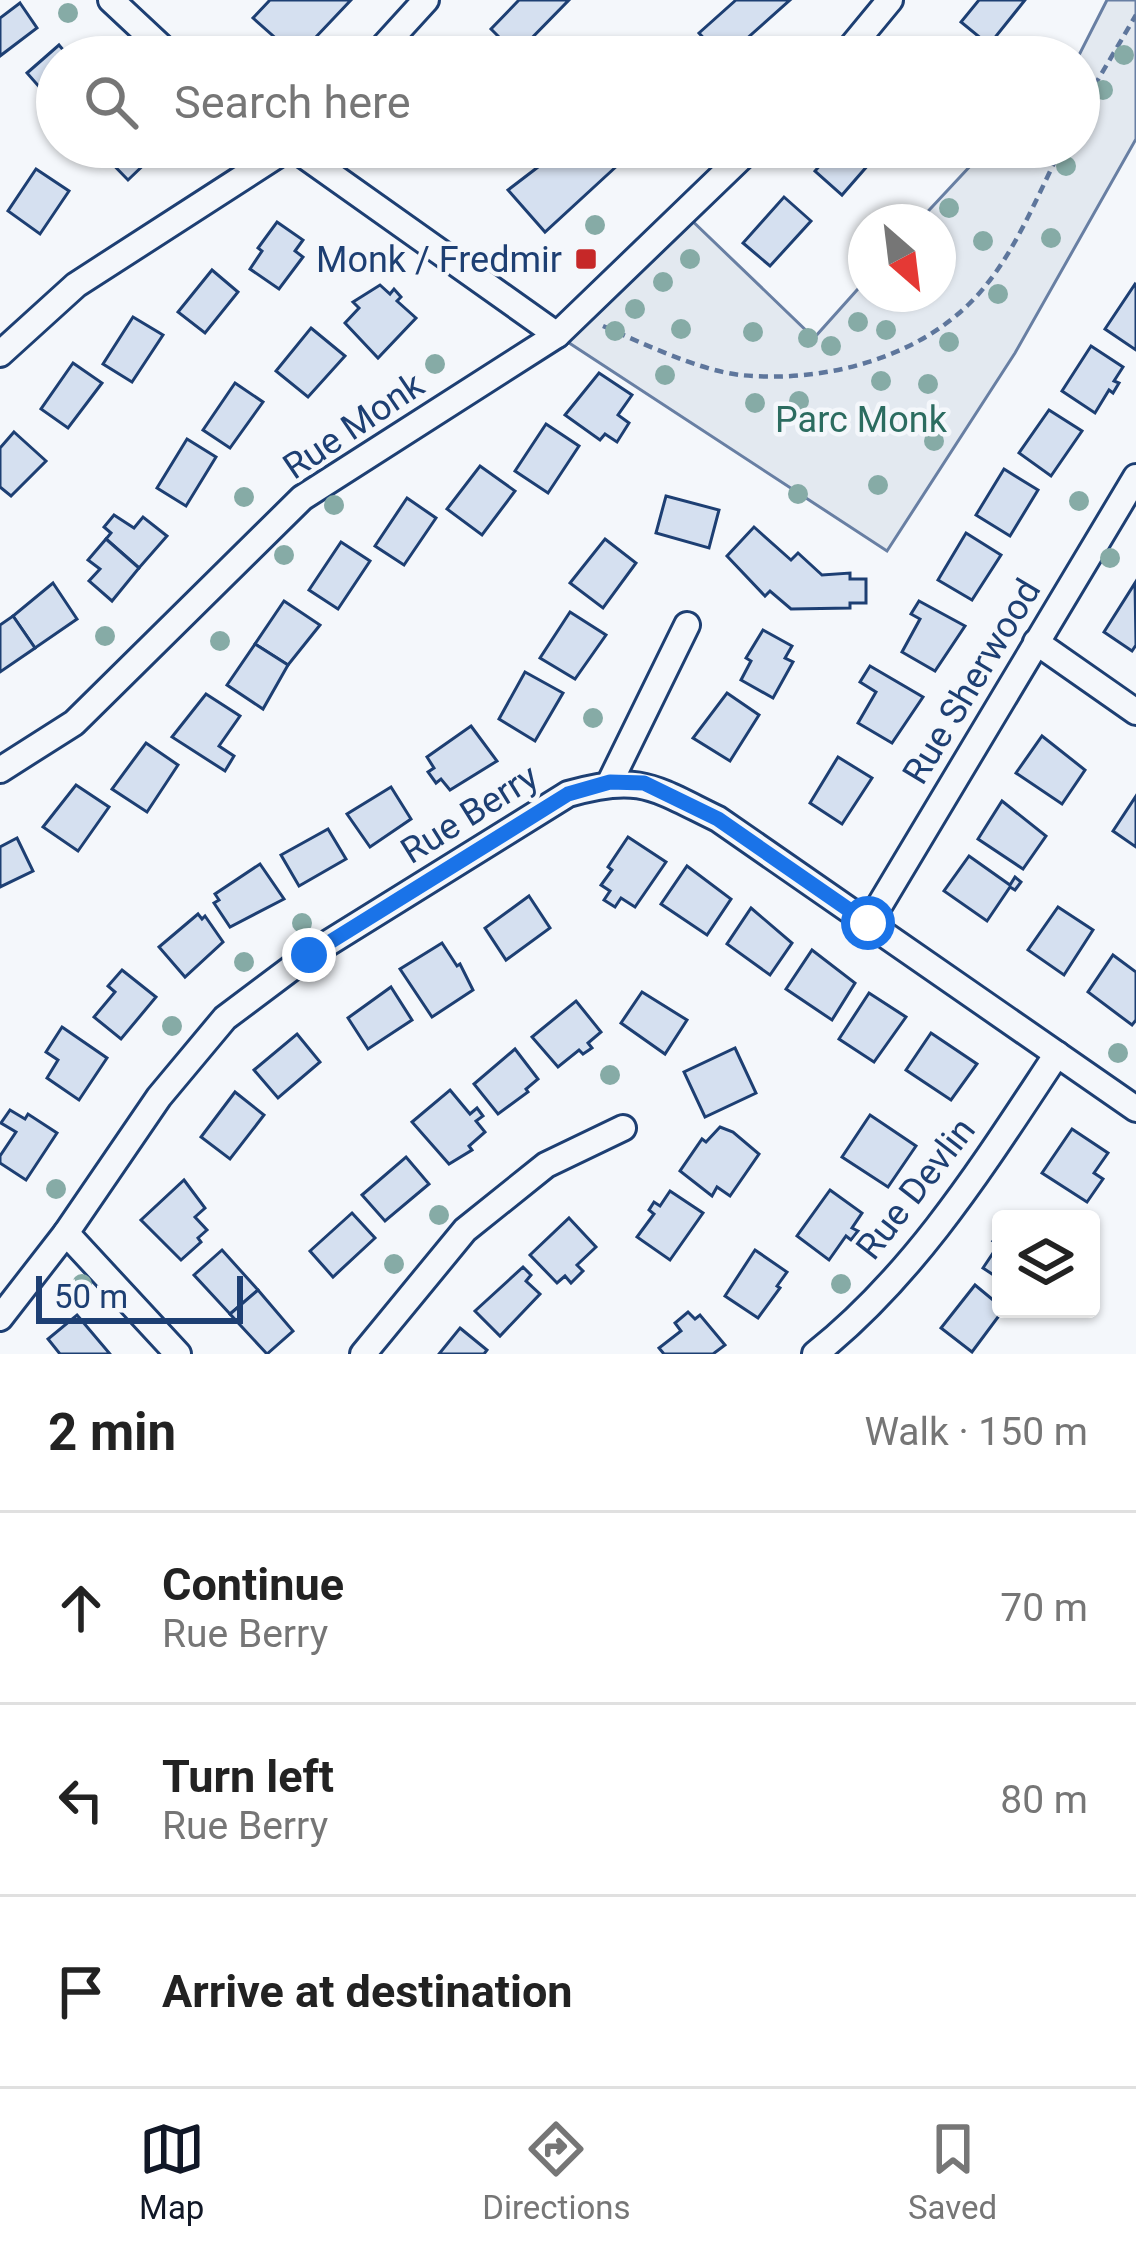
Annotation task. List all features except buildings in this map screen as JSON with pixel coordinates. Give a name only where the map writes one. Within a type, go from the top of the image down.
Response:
[{"type":"street","points":[[111,0],[150,36]]},
{"type":"street","points":[[393,36],[426,0]]},
{"type":"street","points":[[860,36],[890,0]]},
{"type":"street","points":[[0,354],[76,285],[258,168]]},
{"type":"street","points":[[321,168],[557,335]]},
{"type":"street","name":"Rue Monk","points":[[0,770],[74,723],[302,498],[557,335],[730,168]]},
{"type":"street","name":"Rue Sherwood","points":[[868,923],[1136,477]]},
{"type":"street","points":[[687,625],[610,782],[644,783],[718,819],[1136,1109]]},
{"type":"street","points":[[1036,642],[1136,712]]},
{"type":"street","name":"Rue Berry","points":[[0,1318],[66,1233],[159,1097],[225,1018],[309,955],[568,794],[610,782]]},
{"type":"street","name":"Rue Devlin","points":[[815,1354],[845,1330],[950,1216],[1057,1054]]},
{"type":"street","points":[[363,1354],[465,1230],[546,1165],[623,1128]]},
{"type":"street","points":[[66,1233],[178,1354]]},
{"type":"path","points":[[1100,76],[1136,15]]},
{"type":"path","points":[[578,315],[644,344],[736,374],[810,376],[861,364],[919,340],[969,304],[1013,245],[1052,168]]},
{"type":"green space","name":"Parc Monk","points":[[1107,0],[1136,0],[1136,139],[1015,353],[887,551],[557,335],[684,213],[814,338],[848,300],[848,312],[956,312],[956,204],[935,204],[968,168],[1100,168],[1100,36],[1089,36]]},
{"type":"place","name":"Monk / Fredmir","points":[[586,259]]},
{"type":"route","points":[[309,955],[568,794],[610,782],[644,783],[718,819],[868,923]]}]
